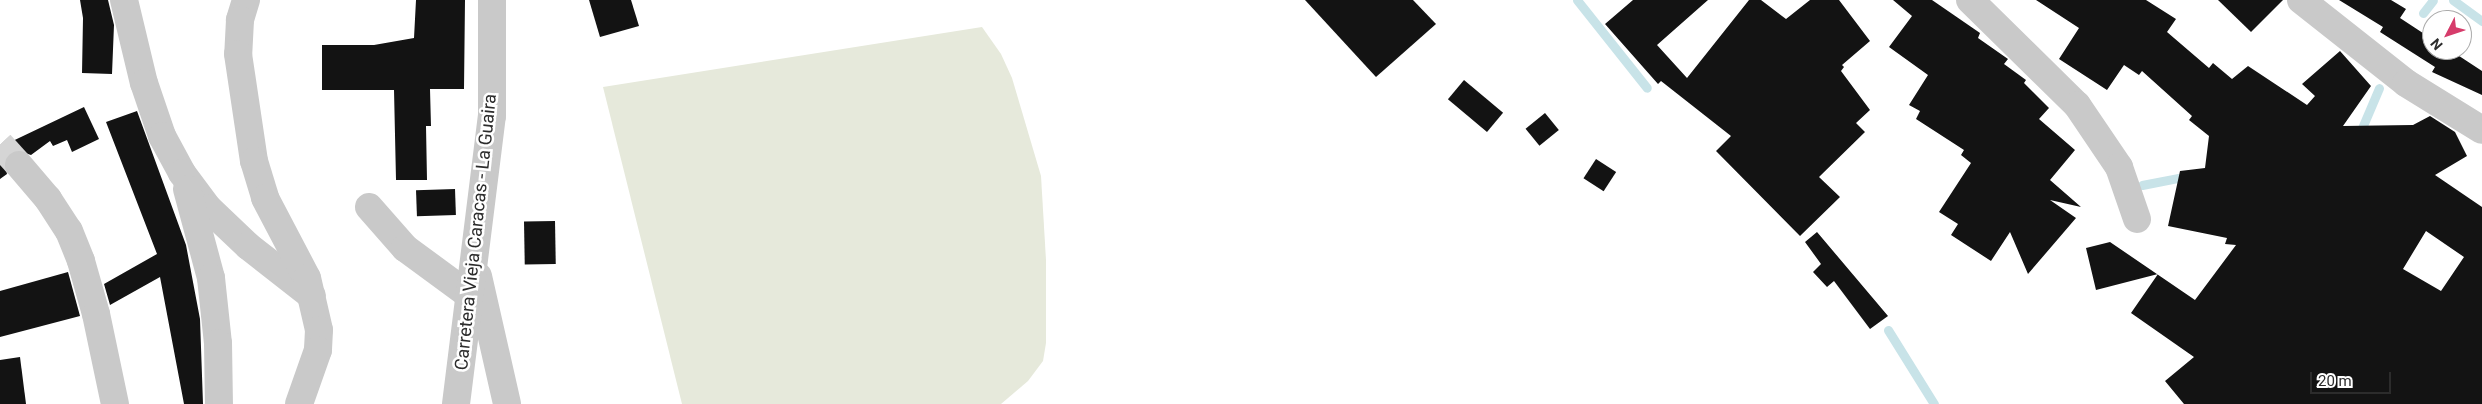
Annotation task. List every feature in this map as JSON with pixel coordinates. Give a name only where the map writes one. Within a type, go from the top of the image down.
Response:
[{"type":"street","points":[[124,0],[144,83],[162,136],[182,173],[208,208],[248,246],[313,297]]},
{"type":"street","points":[[246,0],[240,20],[238,54],[254,161],[265,198],[307,278],[313,297],[319,330],[318,350],[299,404]]},
{"type":"street","name":"Carretera Vieja Caracas - La Guaira","points":[[456,404],[492,116],[492,0]]},
{"type":"street","points":[[1970,0],[2077,105],[2119,167],[2137,219]]},
{"type":"street","points":[[2301,0],[2406,83],[2482,130]]},
{"type":"street","points":[[19,164],[69,231],[81,261],[96,314],[115,404]]},
{"type":"street","points":[[182,173],[211,278],[218,343],[219,404]]},
{"type":"street","points":[[369,206],[405,248],[470,295]]},
{"type":"street","points":[[474,260],[507,404]]},
{"type":"shaded area","points":[[982,27],[1001,54],[1012,78],[1041,176],[1046,260],[1046,343],[1043,361],[1028,381],[1001,404],[682,404],[603,87]]},
{"type":"building","points":[[80,0],[108,0],[114,25],[112,74],[82,73],[83,18]]},
{"type":"building","points":[[416,0],[465,0],[464,89],[430,89],[431,126],[426,126],[427,180],[396,180],[394,90],[322,90],[322,45],[374,45],[414,38]]},
{"type":"building","points":[[589,0],[631,0],[639,26],[600,37]]},
{"type":"building","points":[[1305,0],[1413,0],[1436,24],[1376,77]]},
{"type":"building","points":[[1633,0],[1708,0],[1657,45],[1687,78],[1749,0],[1761,0],[1786,19],[1810,0],[1839,0],[1870,41],[1842,65],[1844,67],[1841,71],[1870,110],[1856,123],[1865,132],[1819,177],[1840,197],[1800,236],[1716,151],[1731,136],[1661,81],[1658,84],[1605,24]]},
{"type":"building","points":[[1893,0],[1932,0],[1980,33],[1978,38],[2008,59],[2004,64],[2026,80],[2024,83],[2049,108],[2039,119],[2075,150],[2050,180],[2081,207],[2050,200],[2076,218],[2028,274],[2010,232],[1991,261],[1951,235],[1958,224],[1939,212],[1971,163],[1961,155],[1964,150],[1916,119],[1920,111],[1909,105],[1928,75],[1889,47],[1912,16]]},
{"type":"building","points":[[2036,0],[2146,0],[2176,19],[2167,32],[2209,68],[2213,63],[2232,79],[2248,66],[2307,105],[2315,96],[2302,84],[2340,51],[2371,86],[2343,126],[2413,125],[2430,116],[2455,132],[2467,156],[2435,175],[2482,207],[2482,404],[2184,404],[2165,381],[2194,357],[2131,313],[2158,275],[2195,300],[2236,245],[2225,244],[2227,238],[2168,226],[2180,171],[2205,168],[2209,136],[2189,120],[2192,116],[2142,71],[2139,75],[2124,65],[2107,90],[2059,59],[2079,28]],"holes":[[[2426,231],[2464,257],[2441,291],[2403,269]]]},
{"type":"building","points":[[2218,0],[2283,0],[2251,32]]},
{"type":"building","points":[[2339,0],[2391,0],[2406,9],[2400,18],[2422,32],[2422,59],[2380,32],[2383,27]]},
{"type":"building","points":[[2424,60],[2465,60],[2482,71],[2482,95],[2432,72],[2435,67]]},
{"type":"building","points":[[1464,80],[1503,113],[1487,132],[1448,99]]},
{"type":"building","points":[[84,107],[99,139],[72,152],[67,140],[53,146],[50,141],[31,155],[16,150],[4,159],[7,174],[0,179],[0,147]]},
{"type":"building","points":[[137,111],[186,245],[200,319],[203,404],[184,404],[160,277],[110,305],[104,284],[157,254],[106,122]]},
{"type":"building","points":[[1545,113],[1559,130],[1539,146],[1526,129]]},
{"type":"building","points":[[1596,159],[1616,172],[1604,191],[1583,178]]},
{"type":"building","points":[[455,189],[456,215],[417,216],[416,190]]},
{"type":"building","points":[[555,221],[556,264],[525,265],[524,222]]},
{"type":"building","points":[[1817,232],[1888,316],[1870,329],[1834,281],[1827,287],[1813,272],[1821,264],[1805,242]]},
{"type":"building","points":[[2110,242],[2157,274],[2096,290],[2086,248]]},
{"type":"building","points":[[68,272],[80,316],[0,337],[0,291]]},
{"type":"building","points":[[20,357],[26,404],[0,404],[0,360]]},
{"type":"waterway","points":[[1577,0],[1647,88]]},
{"type":"waterway","points":[[2425,10],[2433,0]]},
{"type":"waterway","points":[[2453,0],[2482,21]]},
{"type":"waterway","points":[[2359,135],[2379,88]]},
{"type":"waterway","points":[[2142,185],[2177,178]]},
{"type":"waterway","points":[[1888,330],[1934,404]]},
{"type":"tunnel","points":[[0,144],[19,165]]}]
